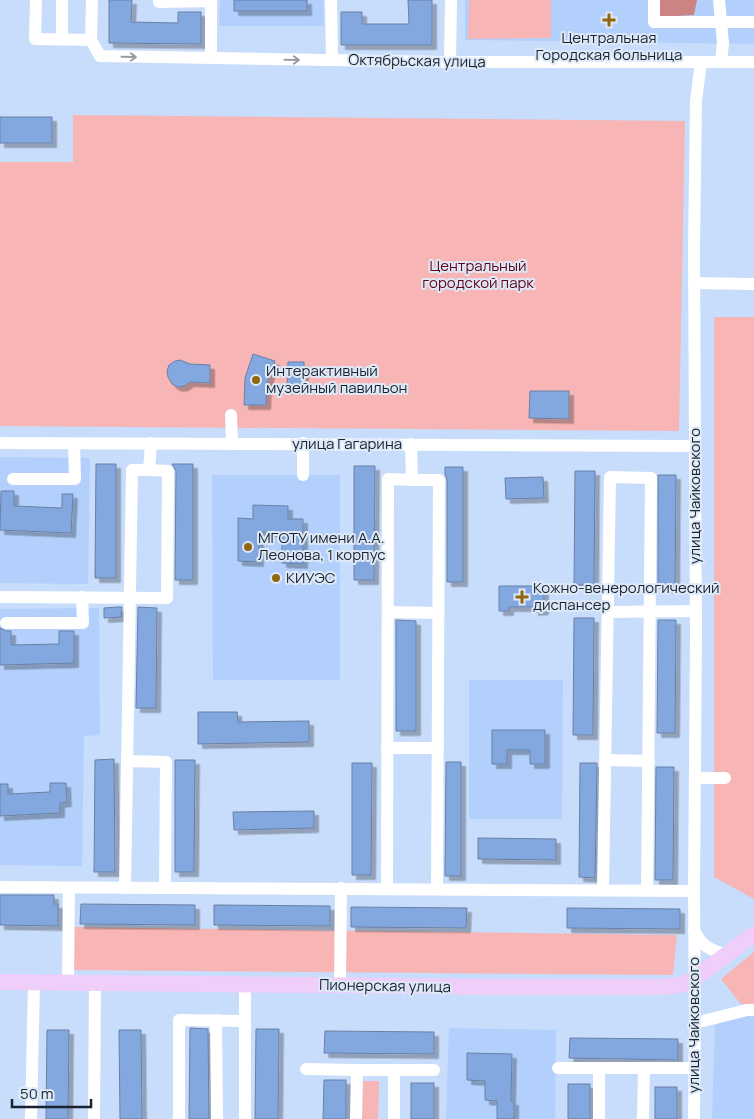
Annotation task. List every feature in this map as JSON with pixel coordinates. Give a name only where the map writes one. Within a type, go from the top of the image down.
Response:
[{"type":"main road","name":"Пионерская улица","points":[[0,982],[531,988],[661,987],[681,985],[694,978],[728,955],[754,934]]},
{"type":"street","points":[[36,0],[35,39],[91,40],[92,0]]},
{"type":"street","points":[[62,0],[62,39]]},
{"type":"street","points":[[159,0],[159,2],[211,2],[211,58]]},
{"type":"street","points":[[331,0],[332,60]]},
{"type":"street","points":[[450,62],[451,0]]},
{"type":"street","points":[[654,0],[654,22],[754,22]]},
{"type":"street","points":[[719,0],[723,43],[721,62]]},
{"type":"street","name":"Октябрьская улица","points":[[91,40],[100,56],[450,62],[754,62]]},
{"type":"street","name":"улица Чайковского","points":[[694,1119],[696,1024],[694,890],[696,611],[694,283],[696,101],[702,62]]},
{"type":"street","points":[[694,283],[754,284]]},
{"type":"street","points":[[231,415],[232,443]]},
{"type":"street","name":"улица Гагарина","points":[[0,443],[694,446]]},
{"type":"street","points":[[149,470],[151,443]]},
{"type":"street","points":[[13,479],[75,479],[74,444]]},
{"type":"street","points":[[302,444],[303,475]]},
{"type":"street","points":[[411,444],[412,480]]},
{"type":"street","points":[[0,597],[82,597],[130,598],[167,598],[168,471],[132,470],[130,598],[127,761],[124,888]]},
{"type":"street","points":[[603,889],[610,477],[651,478],[647,890]]},
{"type":"street","points":[[387,888],[388,479],[439,480],[437,889]]},
{"type":"street","points":[[6,623],[82,623],[82,597]]},
{"type":"street","points":[[608,612],[696,611]]},
{"type":"street","points":[[388,612],[438,613]]},
{"type":"street","points":[[387,748],[438,748]]},
{"type":"street","points":[[606,760],[649,761]]},
{"type":"street","points":[[127,761],[166,762],[164,888]]},
{"type":"street","points":[[696,778],[725,778]]},
{"type":"street","points":[[0,888],[694,890]]},
{"type":"street","points":[[68,982],[63,944],[69,888]]},
{"type":"street","points":[[340,986],[341,888]]},
{"type":"street","name":"улица Чайковского","points":[[694,930],[699,941],[705,947],[728,955]]},
{"type":"street","points":[[31,1119],[34,982]]},
{"type":"street","points":[[94,1119],[95,984]]},
{"type":"street","points":[[245,985],[245,1119]]},
{"type":"street","points":[[696,1024],[754,1010]]},
{"type":"street","points":[[179,1119],[179,1020],[245,1021]]},
{"type":"street","points":[[216,1020],[217,1119]]},
{"type":"street","points":[[558,1068],[695,1068]]},
{"type":"street","points":[[599,1068],[599,1119]]},
{"type":"street","points":[[643,1119],[644,1068]]},
{"type":"street","points":[[306,1069],[434,1070]]},
{"type":"street","points":[[356,1119],[357,1070]]},
{"type":"street","points":[[394,1070],[394,1119]]},
{"type":"shaded area","points":[[220,0],[323,0],[324,26],[219,26]]},
{"type":"shaded area","name":"Центральная Городская больница","points":[[465,0],[754,0],[754,44],[465,40]]},
{"type":"shaded area","points":[[659,0],[697,0],[694,15],[658,17]]},
{"type":"shaded area","points":[[0,457],[90,458],[88,584],[0,583]]},
{"type":"shaded area","name":"КИУЭС","points":[[212,475],[340,475],[340,680],[213,680]]},
{"type":"shaded area","points":[[99,608],[100,735],[84,736],[82,866],[0,865],[0,609]]},
{"type":"shaded area","points":[[469,680],[563,680],[562,819],[469,819]]},
{"type":"shaded area","points":[[747,1013],[754,1014],[754,1119],[712,1119],[715,1025]]},
{"type":"shaded area","points":[[449,1028],[556,1030],[555,1119],[446,1119]]},
{"type":"green space","points":[[469,0],[551,0],[551,38],[468,39]]},
{"type":"green space","name":"Центральный городской парк","points":[[73,115],[685,121],[679,431],[0,426],[0,162],[73,162]]},
{"type":"green space","points":[[714,317],[754,317],[754,899],[714,877]]},
{"type":"green space","points":[[72,927],[677,935],[673,975],[72,970]]},
{"type":"green space","points":[[754,952],[754,1004],[741,1004],[721,979]]},
{"type":"green space","points":[[363,1081],[379,1081],[378,1119],[362,1119]]},
{"type":"building","points":[[109,0],[132,0],[131,22],[178,23],[178,12],[201,12],[201,44],[109,43]]},
{"type":"building","points":[[234,0],[307,0],[307,11],[234,11]]},
{"type":"building","points":[[408,0],[432,0],[432,45],[341,45],[341,12],[362,12],[362,24],[409,24]]},
{"type":"building","points":[[0,117],[52,117],[52,143],[0,143]]},
{"type":"building","name":"Интерактивный музейный павильон","points":[[253,354],[275,361],[267,383],[266,405],[244,405],[245,378]]},
{"type":"building","points":[[180,360],[190,364],[210,365],[210,383],[190,382],[178,387],[172,384],[167,371],[169,365]]},
{"type":"building","points":[[288,362],[304,362],[304,389],[287,389]]},
{"type":"building","points":[[530,391],[569,391],[569,419],[529,418]]},
{"type":"building","points":[[96,464],[116,464],[116,578],[95,578]]},
{"type":"building","points":[[172,464],[193,464],[193,580],[175,580],[176,471]]},
{"type":"building","points":[[354,466],[375,466],[374,580],[354,580]]},
{"type":"building","points":[[445,467],[463,467],[463,582],[447,582],[447,480]]},
{"type":"building","points":[[575,471],[595,471],[594,585],[574,585]]},
{"type":"building","points":[[658,475],[676,475],[675,588],[658,588]]},
{"type":"building","points":[[543,477],[544,498],[506,499],[505,478]]},
{"type":"building","points":[[1,491],[14,491],[14,506],[62,508],[62,494],[73,494],[71,533],[0,530]]},
{"type":"building","name":"МГОТУ имени А.А. Леонова, 1 корпус","points":[[253,505],[288,506],[288,519],[303,519],[303,564],[282,563],[282,533],[259,532],[259,562],[238,561],[238,518],[253,519]]},
{"type":"building","name":"Кожно-венерологический диспансер","points":[[499,586],[544,586],[544,610],[534,611],[534,607],[509,607],[509,611],[499,611]]},
{"type":"building","points":[[122,607],[121,617],[104,618],[104,608]]},
{"type":"building","points":[[138,607],[157,608],[156,708],[136,708]]},
{"type":"building","points":[[574,618],[594,618],[593,735],[573,735]]},
{"type":"building","points":[[396,620],[416,621],[416,731],[396,731]]},
{"type":"building","points":[[658,620],[676,620],[675,733],[657,733]]},
{"type":"building","points":[[0,628],[11,631],[11,645],[59,644],[59,631],[74,631],[74,663],[0,665]]},
{"type":"building","points":[[198,712],[237,712],[238,722],[309,721],[309,742],[198,744]]},
{"type":"building","points":[[492,730],[545,730],[545,764],[530,764],[530,750],[507,750],[507,764],[492,764]]},
{"type":"building","points":[[114,759],[115,872],[94,872],[95,760]]},
{"type":"building","points":[[175,760],[195,760],[194,872],[175,872]]},
{"type":"building","points":[[446,762],[461,762],[461,876],[445,876]]},
{"type":"building","points":[[352,763],[372,763],[371,875],[352,875]]},
{"type":"building","points":[[580,763],[597,763],[595,878],[579,877]]},
{"type":"building","points":[[656,767],[674,767],[673,880],[655,880]]},
{"type":"building","points":[[50,783],[66,783],[67,802],[60,803],[60,813],[0,816],[0,784],[8,784],[8,794],[50,792]]},
{"type":"building","points":[[314,811],[314,828],[234,830],[233,812]]},
{"type":"building","points":[[478,838],[556,839],[556,860],[478,859]]},
{"type":"building","points":[[0,895],[54,895],[54,904],[58,904],[58,926],[0,925]]},
{"type":"building","points":[[81,904],[195,905],[195,925],[80,924]]},
{"type":"building","points":[[214,905],[330,906],[330,926],[214,925]]},
{"type":"building","points":[[351,907],[467,908],[466,928],[351,927]]},
{"type":"building","points":[[567,908],[680,909],[680,929],[567,928]]},
{"type":"building","points":[[190,1028],[208,1029],[209,1119],[189,1119]]},
{"type":"building","points":[[256,1029],[279,1029],[278,1119],[255,1119]]},
{"type":"building","points":[[47,1030],[69,1030],[68,1119],[46,1119]]},
{"type":"building","points":[[119,1030],[141,1030],[142,1119],[120,1119]]},
{"type":"building","points":[[325,1031],[434,1032],[434,1054],[324,1053]]},
{"type":"building","points":[[570,1038],[678,1039],[678,1060],[569,1058]]},
{"type":"building","points":[[467,1053],[512,1054],[511,1101],[514,1101],[514,1119],[497,1119],[497,1101],[485,1100],[485,1081],[467,1080]]},
{"type":"building","points":[[324,1080],[346,1080],[346,1119],[323,1119]]},
{"type":"building","points":[[411,1083],[434,1083],[434,1119],[411,1119]]},
{"type":"building","points":[[568,1084],[590,1084],[590,1119],[568,1119]]},
{"type":"building","points":[[655,1087],[677,1087],[677,1119],[655,1119]]},
{"type":"place","name":"Центральная Городская больница","points":[[609,20]]},
{"type":"place","name":"Интерактивный музейный павильон","points":[[256,380]]},
{"type":"place","name":"МГОТУ имени А.А. Леонова, 1 корпус","points":[[248,547]]},
{"type":"place","name":"КИУЭС","points":[[276,578]]},
{"type":"place","name":"Кожно-венерологический диспансер","points":[[522,597]]}]
